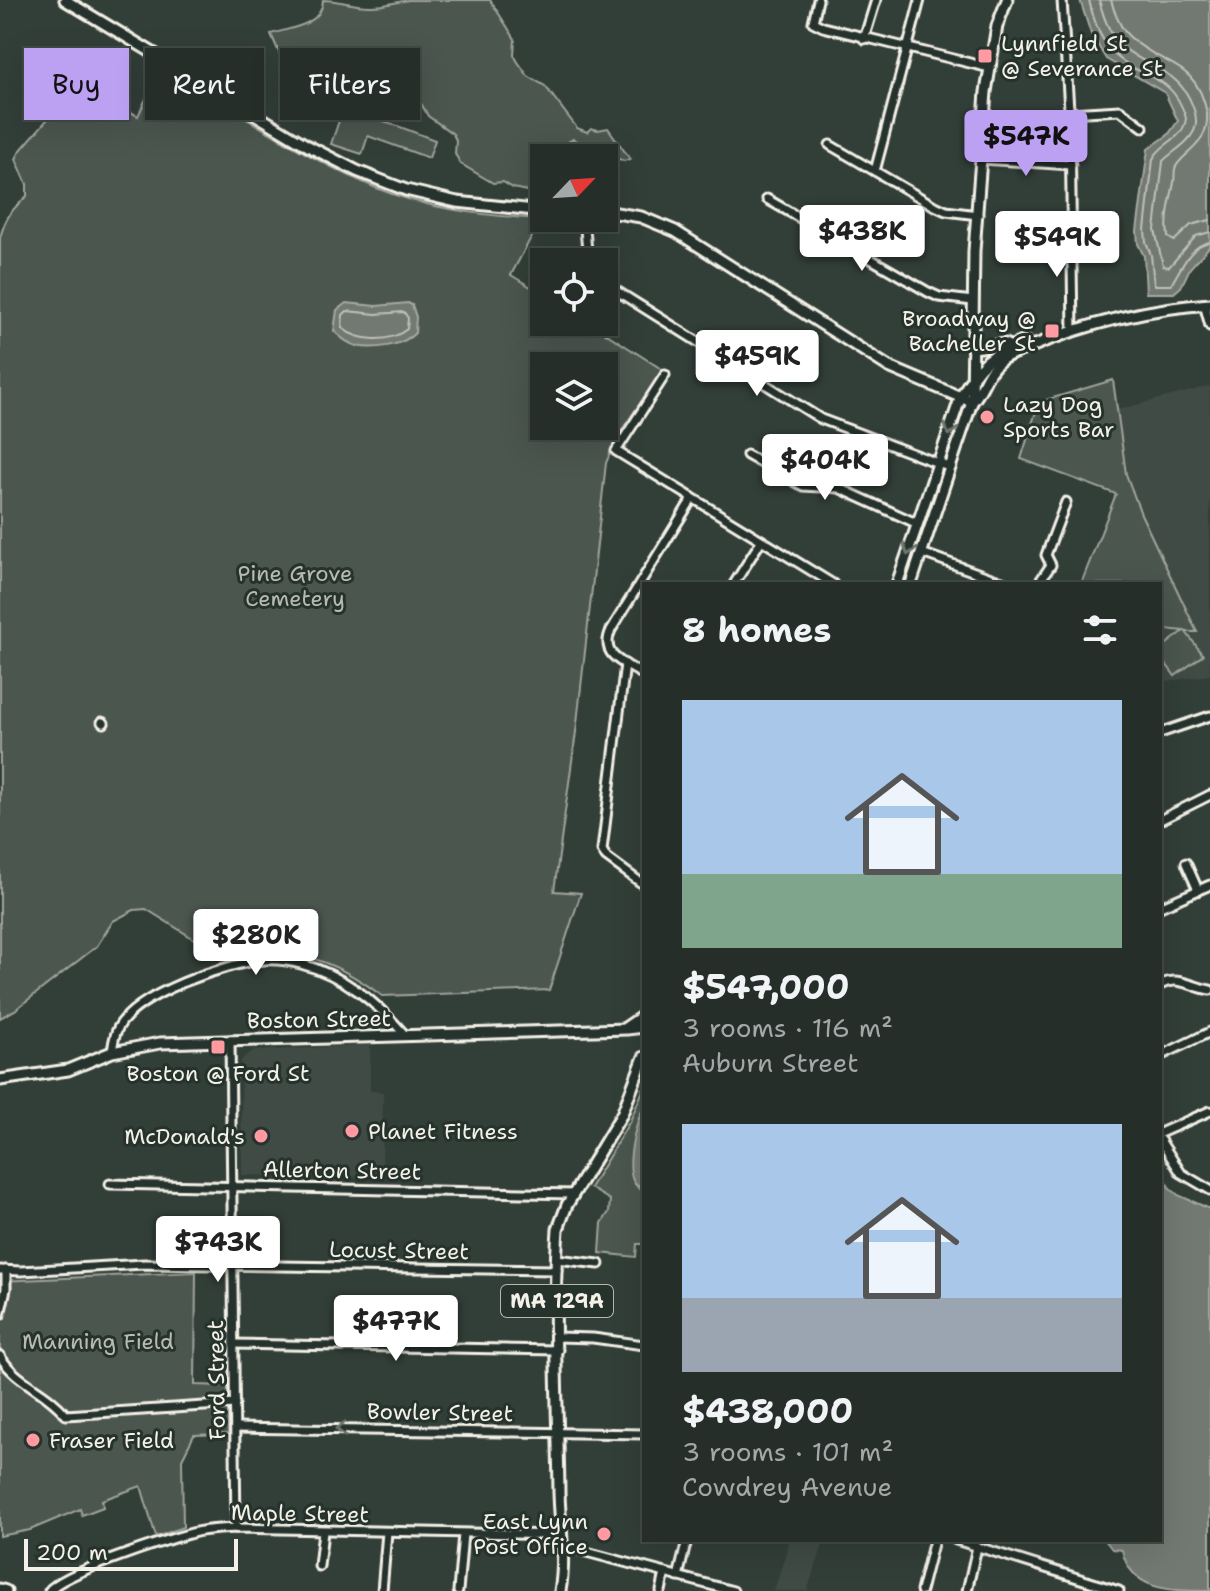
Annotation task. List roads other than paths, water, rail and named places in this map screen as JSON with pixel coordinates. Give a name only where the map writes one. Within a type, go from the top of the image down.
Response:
[{"type":"main road","points":[[65,0],[308,146],[357,171],[406,190],[457,202],[530,210]]},
{"type":"main road","points":[[912,582],[972,402],[973,301],[982,159],[990,68],[997,26],[1007,0]]},
{"type":"main road","points":[[618,213],[641,217],[675,231],[889,367],[972,402]]},
{"type":"main road","points":[[972,402],[982,391],[995,365],[1045,340],[1134,315],[1207,304]]},
{"type":"main road","points":[[972,348],[1045,340]]},
{"type":"main road","points":[[898,582],[961,396],[971,378],[992,355],[1025,341]]},
{"type":"main road","points":[[622,1029],[642,1016]]},
{"type":"main road","name":"Boston Street","points":[[0,1080],[68,1070],[142,1044],[642,1027]]},
{"type":"main road","name":"MA 129A","points":[[560,1591],[563,1541],[557,1259],[560,1222],[618,1122],[642,1062]]},
{"type":"main road","points":[[0,1589],[6,1591]]},
{"type":"street","points":[[818,0],[813,22],[864,39],[990,68]]},
{"type":"street","points":[[864,39],[876,0]]},
{"type":"street","points":[[875,171],[920,0]]},
{"type":"street","points":[[1062,0],[1071,165],[1073,332]]},
{"type":"street","points":[[1069,113],[1120,110],[1143,127]]},
{"type":"street","points":[[830,145],[940,209],[978,215]]},
{"type":"street","points":[[982,159],[1071,165]]},
{"type":"street","points":[[767,199],[928,292],[939,297],[973,301]]},
{"type":"street","points":[[1072,227],[1111,225]]},
{"type":"street","points":[[618,292],[821,419],[951,468]]},
{"type":"street","points":[[1207,304],[1210,326]]},
{"type":"street","points":[[665,375],[616,451],[830,582]]},
{"type":"street","points":[[747,455],[803,486],[839,488],[918,524]]},
{"type":"street","points":[[642,674],[607,649],[608,637],[692,499]]},
{"type":"street","points":[[1039,582],[1051,565],[1046,555],[1066,502]]},
{"type":"street","points":[[735,582],[761,541]]},
{"type":"street","points":[[922,553],[1002,582]]},
{"type":"street","points":[[625,664],[602,850],[606,857],[642,884]]},
{"type":"street","points":[[1162,732],[1210,716]]},
{"type":"street","points":[[1162,819],[1210,795]]},
{"type":"street","points":[[1186,863],[1198,890]]},
{"type":"street","points":[[1162,906],[1210,885]]},
{"type":"street","points":[[112,1052],[118,1028],[152,998],[196,978],[262,960],[301,964],[340,980],[366,996],[405,1035]]},
{"type":"street","points":[[1162,984],[1170,980],[1186,981],[1210,990]]},
{"type":"street","points":[[1162,1055],[1210,1032]]},
{"type":"street","name":"Ford Street","points":[[230,1040],[236,1528]]},
{"type":"street","points":[[1162,1132],[1210,1111]]},
{"type":"street","points":[[1162,1143],[1181,1173],[1206,1184],[1210,1190]]},
{"type":"street","name":"Allerton Street","points":[[110,1184],[574,1194]]},
{"type":"street","points":[[557,1259],[599,1264]]},
{"type":"street","name":"Locust Street","points":[[2,1270],[144,1264],[557,1270]]},
{"type":"street","points":[[0,1315],[6,1289],[2,1270]]},
{"type":"street","points":[[557,1337],[642,1345]]},
{"type":"street","points":[[234,1344],[558,1350]]},
{"type":"street","points":[[0,1356],[13,1374],[51,1398],[66,1415],[235,1404]]},
{"type":"street","name":"Bowler Street","points":[[235,1428],[642,1434]]},
{"type":"street","name":"Maple Street","points":[[49,1591],[64,1578],[173,1539],[195,1532],[236,1528],[463,1534],[563,1541],[708,1587],[733,1591]]},
{"type":"street","points":[[319,1566],[323,1531]]},
{"type":"street","points":[[382,1591],[387,1532]]},
{"type":"street","points":[[458,1591],[463,1534]]},
{"type":"street","points":[[678,1577],[687,1542]]},
{"type":"street","points":[[921,1591],[933,1542]]},
{"type":"street","points":[[962,1542],[1119,1591]]},
{"type":"street","points":[[967,1591],[977,1547]]},
{"type":"street","points":[[661,1591],[665,1573]]},
{"type":"water","points":[[1080,0],[1210,0],[1210,243],[1174,293],[1146,293],[1144,256],[1138,244],[1137,231],[1148,149],[1168,135],[1178,121],[1165,93],[1106,59],[1091,34]]},
{"type":"water","points":[[346,303],[376,306],[408,303],[412,305],[416,317],[415,333],[388,346],[350,344],[334,331],[337,310]]},
{"type":"water","points":[[642,1112],[642,1186],[635,1184],[630,1168]]},
{"type":"water","points":[[1162,1174],[1178,1195],[1210,1209],[1210,1591],[1154,1586],[1134,1574],[1122,1550],[1112,1549],[1107,1542],[1162,1542]]},
{"type":"place","name":"Lynnfield St @ Severance St","points":[[985,56]]},
{"type":"place","name":"Broadway @ Bacheller St","points":[[1052,331]]},
{"type":"place","name":"Lazy Dog Sports Bar","points":[[987,417]]},
{"type":"place","name":"Boston @ Ford St","points":[[218,1047]]},
{"type":"place","name":"Planet Fitness","points":[[352,1131]]},
{"type":"place","name":"McDonald's","points":[[261,1136]]},
{"type":"place","name":"Fraser Field","points":[[33,1440]]},
{"type":"place","name":"East Lynn Post Office","points":[[604,1534]]},
{"type":"park label","name":"Pine Grove Cemetery","points":[[295,586]]},
{"type":"park label","name":"Manning Field","points":[[98,1341]]}]
